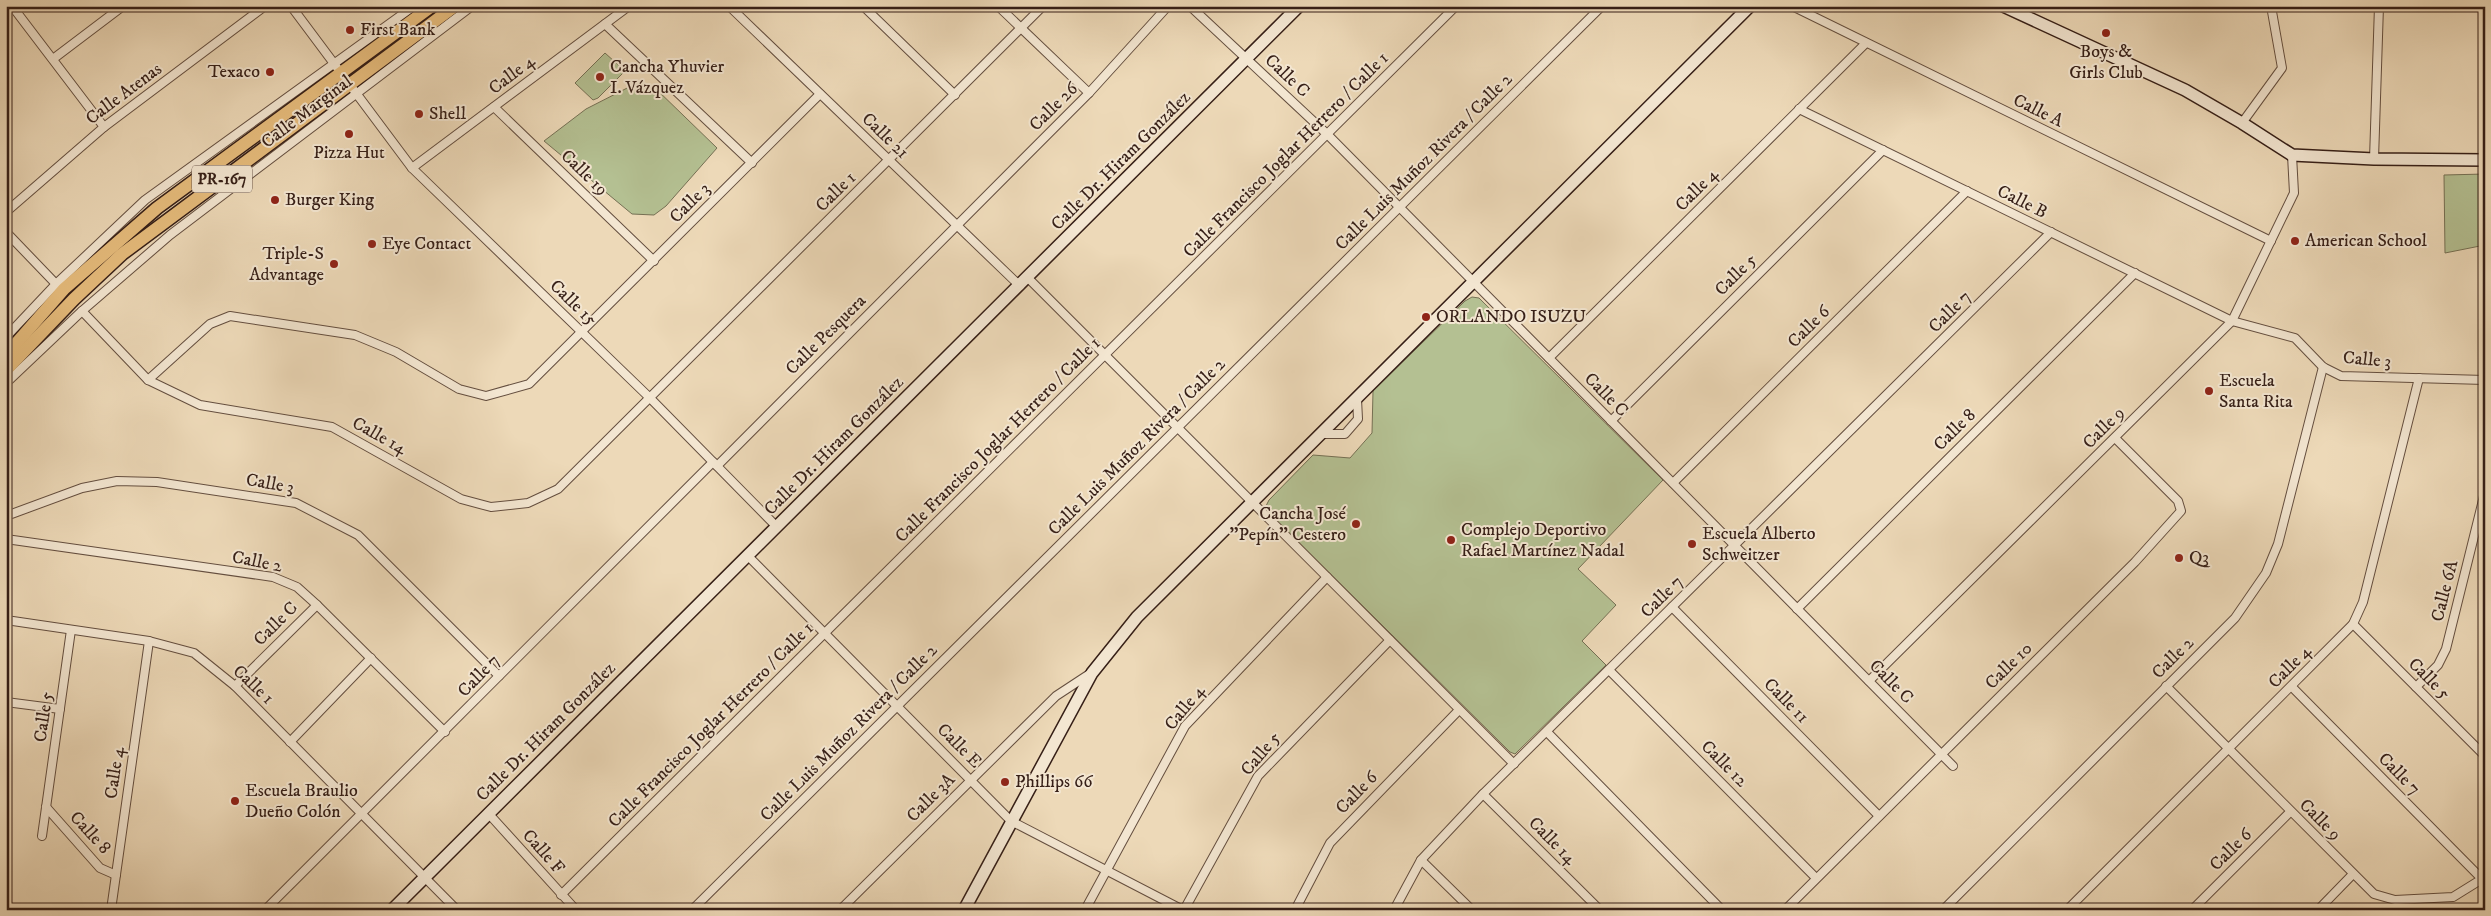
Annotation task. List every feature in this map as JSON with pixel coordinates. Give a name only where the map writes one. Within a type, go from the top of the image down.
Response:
[{"type":"main road","name":"PR-167","points":[[6,356],[64,289],[157,208],[338,69],[432,6]]},
{"type":"main road","name":"PR-167","points":[[6,370],[74,299],[122,254],[352,90],[455,6]]},
{"type":"street","points":[[12,6],[104,127]]},
{"type":"street","points":[[53,59],[123,6]]},
{"type":"street","name":"Calle Atenas","points":[[6,212],[104,127],[266,6]]},
{"type":"street","name":"Calle 15","points":[[292,6],[352,90],[412,168],[650,398],[777,527]]},
{"type":"street","name":"Calle Marginal","points":[[6,337],[56,284],[145,200],[338,69],[414,6]]},
{"type":"street","name":"Calle Marginal","points":[[6,383],[82,311],[170,236],[352,90],[472,6]]},
{"type":"street","name":"Calle 4","points":[[412,168],[629,6]]},
{"type":"street","name":"Calle 21","points":[[729,6],[957,225],[1106,355],[1514,764]]},
{"type":"street","points":[[863,6],[955,95]]},
{"type":"street","points":[[998,6],[1089,93]]},
{"type":"street","name":"Calle 1","points":[[650,398],[1044,6]]},
{"type":"street","name":"Calle 26","points":[[957,225],[1089,93],[1168,6]]},
{"type":"street","name":"Calle C","points":[[1190,6],[1328,135],[1953,766]]},
{"type":"street","name":"Calle Dr. Hiram González","points":[[392,910],[1299,6]]},
{"type":"street","name":"Calle Francisco Joglar Herrero / Calle 1","points":[[561,895],[1456,6]]},
{"type":"street","name":"Calle Luis Muñoz Rivera / Calle 2","points":[[692,910],[1602,6]]},
{"type":"street","points":[[964,910],[1092,673],[1137,617],[1750,6]]},
{"type":"street","name":"Calle A","points":[[1792,6],[2271,241]]},
{"type":"street","points":[[2003,6],[2185,90],[2292,155],[2374,159],[2485,160]]},
{"type":"street","points":[[2242,123],[2282,68],[2271,6]]},
{"type":"street","points":[[2374,159],[2379,6]]},
{"type":"street","points":[[606,24],[752,163]]},
{"type":"street","name":"Calle 4","points":[[1549,358],[1866,43]]},
{"type":"street","name":"Calle 3","points":[[582,332],[820,94]]},
{"type":"street","name":"Calle 19","points":[[494,107],[654,261]]},
{"type":"street","name":"Calle B","points":[[1800,109],[2232,321]]},
{"type":"street","name":"Calle 5","points":[[1611,421],[1883,150]]},
{"type":"street","name":"Calle 9","points":[[1869,682],[2232,321],[2294,193],[2292,155]]},
{"type":"street","name":"Calle 6","points":[[1673,483],[1967,191]]},
{"type":"street","name":"Calle Pesquera","points":[[715,464],[957,225]]},
{"type":"street","points":[[6,232],[56,284]]},
{"type":"street","name":"Calle 7","points":[[1394,910],[1421,860],[1483,794],[2052,232]]},
{"type":"street","name":"Calle 8","points":[[1797,609],[2135,273]]},
{"type":"street","name":"Calle 14","points":[[82,311],[148,380],[200,405],[332,427],[461,499],[491,507],[528,503],[558,489],[650,398]]},
{"type":"street","points":[[148,380],[210,324],[230,316],[356,335],[396,352],[459,389],[486,396],[528,384],[582,332]]},
{"type":"street","name":"Calle 3","points":[[2232,321],[2295,338],[2323,367],[2340,376],[2484,380]]},
{"type":"street","points":[[2484,380],[2485,342]]},
{"type":"street","name":"Calle 2","points":[[1943,910],[2235,618],[2266,573],[2278,544],[2323,367]]},
{"type":"street","name":"Calle 4","points":[[2068,910],[2292,687],[2352,624],[2363,602],[2419,378]]},
{"type":"street","name":"Calle 10","points":[[1785,910],[2135,562],[2181,511],[2178,501],[2115,438]]},
{"type":"street","name":"Calle 7","points":[[265,910],[715,464]]},
{"type":"street","name":"Calle 3","points":[[6,516],[82,488],[117,481],[157,482],[296,503],[358,535],[499,676]]},
{"type":"street","name":"Calle 6A","points":[[2416,687],[2438,665],[2446,650],[2485,492]]},
{"type":"street","name":"Calle 2","points":[[6,539],[273,577],[297,587],[318,604],[445,732]]},
{"type":"street","name":"Calle E","points":[[748,556],[1011,821],[1183,910]]},
{"type":"street","name":"Calle 4","points":[[1085,910],[1105,870],[1185,726],[1327,577]]},
{"type":"street","name":"Calle C","points":[[235,686],[318,604]]},
{"type":"street","name":"Calle 11","points":[[1672,607],[1879,816]]},
{"type":"street","name":"Calle 1","points":[[6,620],[148,641],[194,653],[235,686],[456,910]]},
{"type":"street","name":"Calle 5","points":[[2352,624],[2485,756]]},
{"type":"street","name":"Calle 5","points":[[42,836],[71,630]]},
{"type":"street","name":"Calle 5","points":[[1183,910],[1258,776],[1390,640]]},
{"type":"street","name":"Calle 4","points":[[111,910],[148,641]]},
{"type":"street","points":[[290,742],[372,658]]},
{"type":"street","name":"Calle 12","points":[[1610,670],[1816,878]]},
{"type":"street","name":"Calle 3A","points":[[840,910],[1056,696],[1092,673]]},
{"type":"street","name":"Calle 9","points":[[2166,686],[2374,894],[2395,900],[2453,897],[2483,880]]},
{"type":"street","name":"Calle 7","points":[[2292,687],[2483,880]]},
{"type":"street","points":[[6,702],[60,709]]},
{"type":"street","name":"Calle 6","points":[[1295,910],[1330,842],[1459,710]]},
{"type":"street","points":[[1547,732],[1722,910]]},
{"type":"street","name":"Calle 14","points":[[1483,794],[1600,910]]},
{"type":"street","name":"Calle 8","points":[[46,807],[100,868],[116,874]]},
{"type":"street","name":"Calle 6","points":[[2192,910],[2290,812]]},
{"type":"street","name":"Calle F","points":[[488,814],[576,910]]},
{"type":"street","points":[[1421,860],[1472,910]]},
{"type":"street","points":[[2318,910],[2353,874]]},
{"type":"green space","name":"Cancha Yhuvier I. Vázquez","points":[[605,53],[625,71],[598,98],[593,100],[575,83]]},
{"type":"green space","points":[[635,84],[653,86],[717,148],[666,206],[654,215],[632,214],[544,141],[586,109]]},
{"type":"green space","points":[[2485,174],[2485,245],[2445,253],[2444,175]]},
{"type":"green space","name":"Complejo Deportivo Rafael Martínez Nadal","points":[[1472,297],[1479,298],[1663,480],[1578,569],[1616,605],[1582,641],[1606,665],[1515,754],[1510,752],[1267,511],[1266,506],[1269,500],[1313,455],[1350,458],[1372,433],[1373,391],[1465,301]]},
{"type":"place","name":"First Bank","points":[[350,30]]},
{"type":"place","name":"Boys & Girls Club","points":[[2106,33]]},
{"type":"place","name":"Texaco","points":[[270,72]]},
{"type":"place","name":"Cancha Yhuvier I. Vázquez","points":[[600,77]]},
{"type":"place","name":"Shell","points":[[419,114]]},
{"type":"place","name":"Pizza Hut","points":[[349,134]]},
{"type":"place","name":"Burger King","points":[[275,200]]},
{"type":"place","name":"American School","points":[[2295,241]]},
{"type":"place","name":"Eye Contact","points":[[372,244]]},
{"type":"place","name":"Triple-S Advantage","points":[[334,264]]},
{"type":"place","name":"ORLANDO ISUZU","points":[[1426,317]]},
{"type":"place","name":"Escuela Santa Rita","points":[[2209,391]]},
{"type":"place","name":"Cancha José \"Pepín\" Cestero","points":[[1356,524]]},
{"type":"place","name":"Complejo Deportivo Rafael Martínez Nadal","points":[[1451,540]]},
{"type":"place","name":"Escuela Alberto Schweitzer","points":[[1692,544]]},
{"type":"place","name":"Q3","points":[[2179,558]]},
{"type":"place","name":"Phillips 66","points":[[1005,782]]},
{"type":"place","name":"Escuela Braulio Dueño Colón","points":[[235,801]]}]
